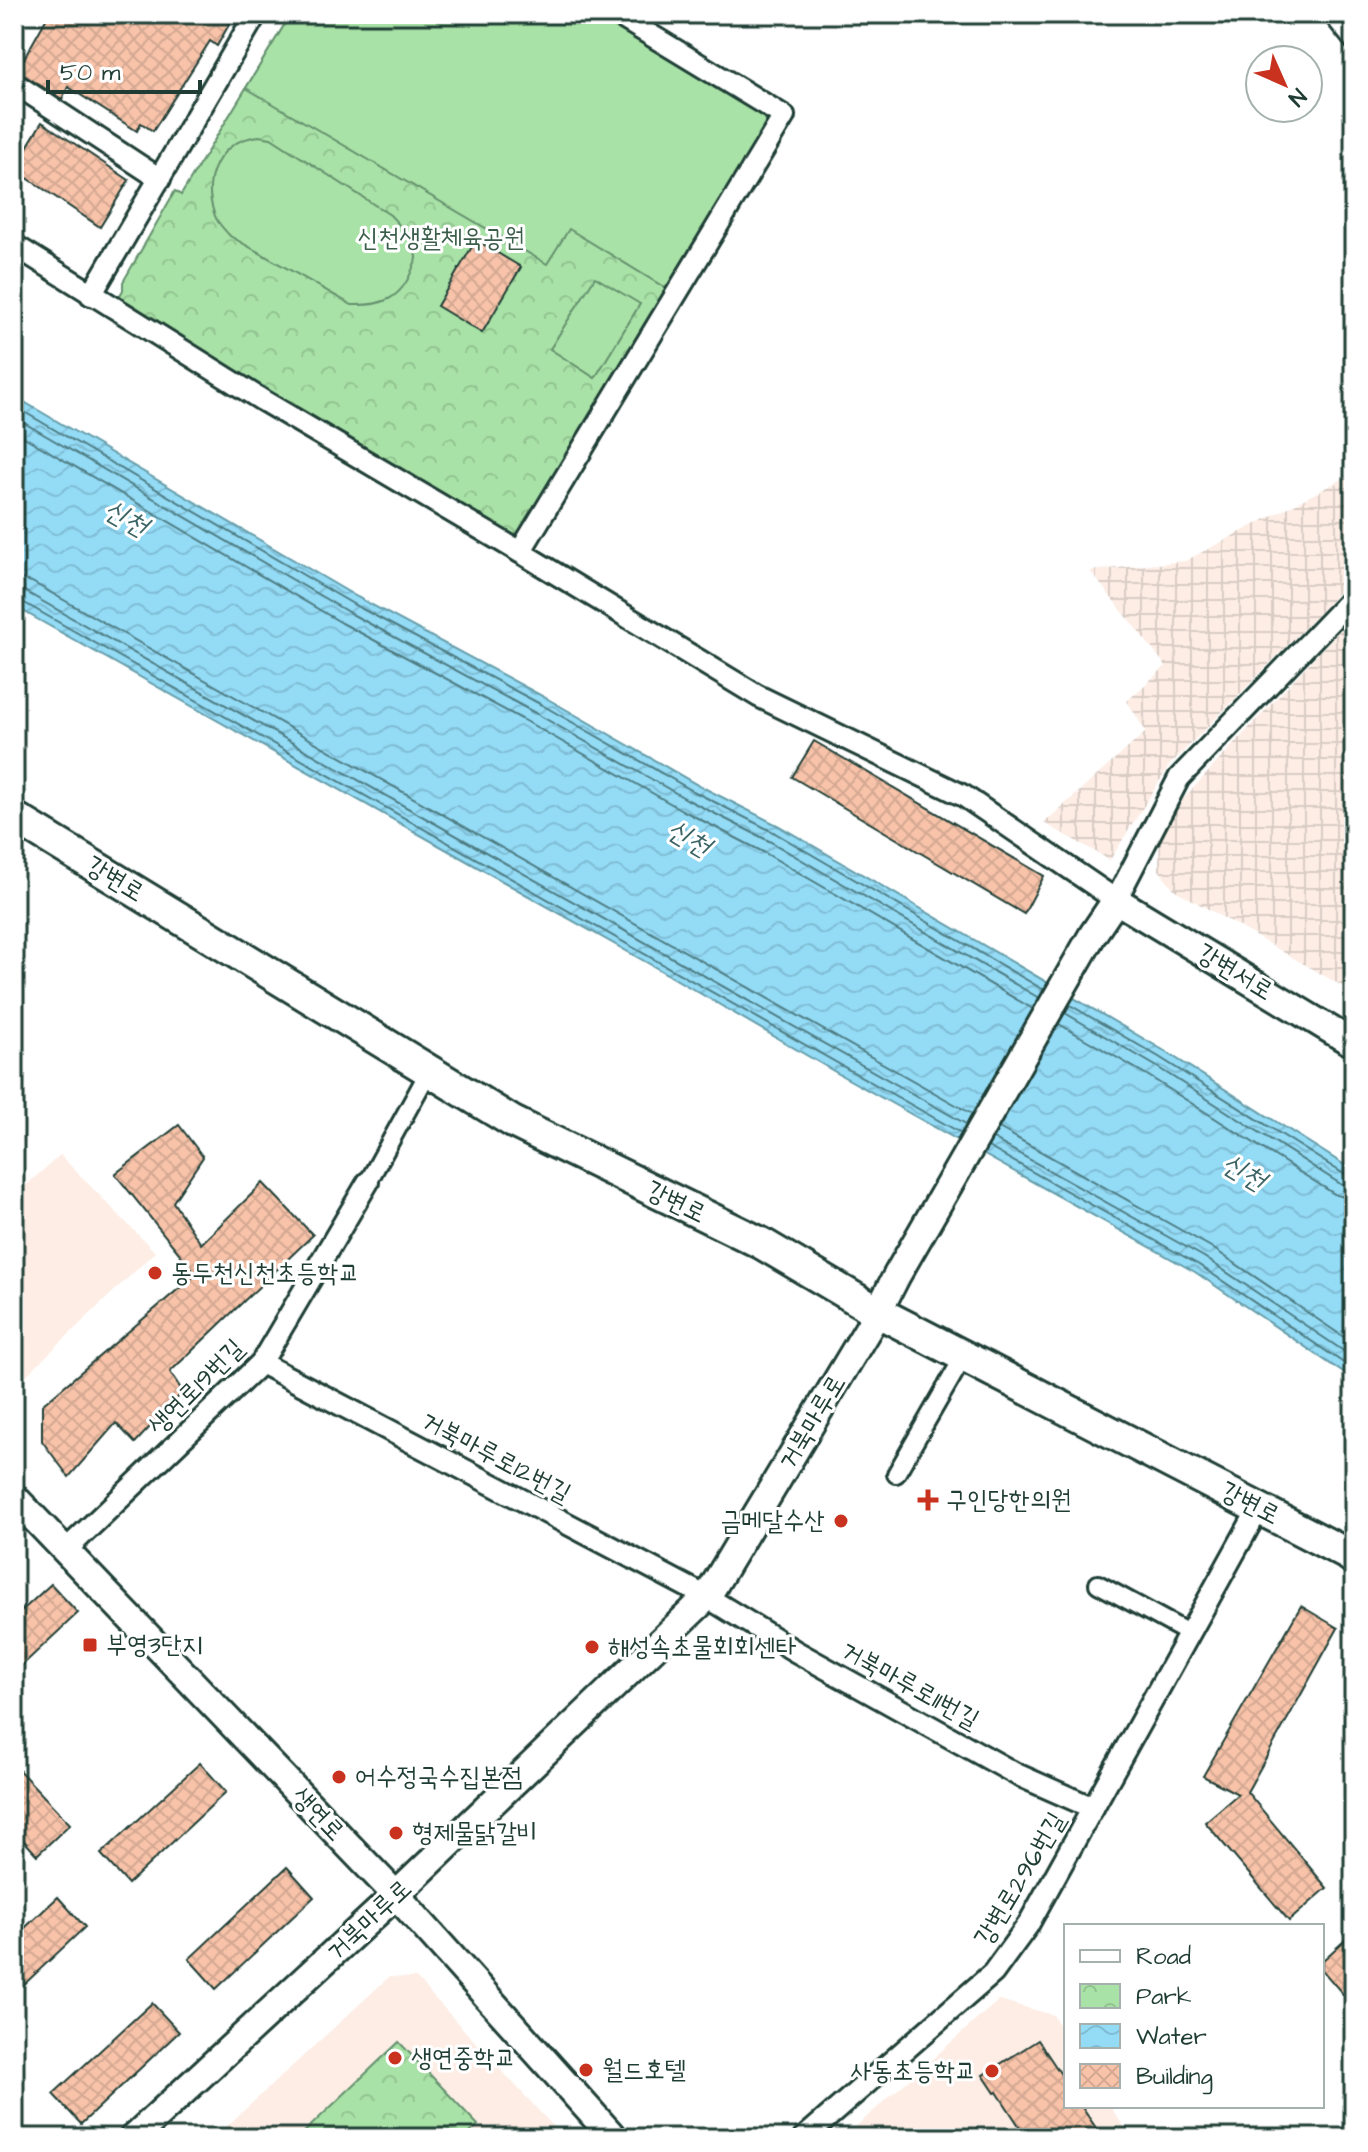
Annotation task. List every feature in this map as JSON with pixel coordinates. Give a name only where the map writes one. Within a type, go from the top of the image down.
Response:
[{"type":"main road","name":"강변로","points":[[14,817],[513,1122],[761,1243],[878,1312],[1354,1559]]},
{"type":"street","points":[[91,295],[256,14]]},
{"type":"street","points":[[520,552],[784,116],[616,14]]},
{"type":"street","points":[[1334,14],[1354,39]]},
{"type":"street","points":[[14,83],[160,179]]},
{"type":"street","points":[[14,245],[262,400],[758,696],[964,796],[1116,900],[1179,778],[1354,596]]},
{"type":"street","name":"거북마루로","points":[[133,2138],[396,1895],[707,1597],[878,1312],[1093,934],[1116,900]]},
{"type":"street","name":"강변서로","points":[[1116,900],[1354,1044]]},
{"type":"street","name":"생연로19번길","points":[[65,1551],[261,1363],[368,1182],[429,1071]]},
{"type":"street","points":[[896,1474],[964,1356]]},
{"type":"street","name":"거북마루로12번길","points":[[261,1363],[707,1597]]},
{"type":"street","name":"생연로","points":[[14,1497],[396,1895],[614,2138]]},
{"type":"street","name":"강변로296번길","points":[[804,2138],[993,1973],[1028,1925],[1259,1508]]},
{"type":"street","points":[[1098,1584],[1190,1634]]},
{"type":"street","name":"거북마루로11번길","points":[[707,1597],[795,1651],[1016,1774],[1093,1808]]},
{"type":"shaded area","points":[[1354,473],[1354,572],[1329,603],[1169,766],[1110,860],[1044,823],[1146,732],[1127,701],[1166,666],[1090,571],[1185,561]]},
{"type":"shaded area","points":[[1354,618],[1354,983],[1349,990],[1175,890],[1159,870],[1160,824]]},
{"type":"shaded area","points":[[60,1155],[155,1252],[14,1387],[14,1196]]},
{"type":"shaded area","name":"생연중학교","points":[[389,1977],[416,1978],[564,2138],[214,2138]]},
{"type":"shaded area","name":"사동초등학교","points":[[999,2000],[1053,2015],[1064,2033],[1064,2108],[1111,2108],[1131,2138],[843,2138]]},
{"type":"green space","name":"신천생활체육공원","points":[[291,14],[594,14],[775,123],[517,547],[115,304],[123,290],[123,282],[175,191],[181,195]]},
{"type":"green space","points":[[291,14],[594,14],[775,123],[672,292],[569,229],[547,264],[246,88]]},
{"type":"green space","points":[[259,136],[271,138],[390,215],[403,229],[411,240],[416,258],[407,280],[396,294],[381,302],[352,305],[230,236],[222,227],[211,202],[210,189],[216,164],[233,145]]},
{"type":"green space","points":[[595,277],[640,304],[595,378],[550,349]]},
{"type":"green space","points":[[399,2042],[478,2125],[465,2138],[298,2138]]},
{"type":"water","name":"신천","points":[[14,396],[357,597],[546,698],[696,784],[779,826],[1163,1050],[1354,1171],[1354,1380],[1195,1272],[837,1073],[14,606]]},
{"type":"building","points":[[49,14],[235,14],[217,46],[210,41],[153,131],[141,123],[137,131],[68,87],[62,99],[17,71]]},
{"type":"building","points":[[42,122],[129,180],[100,227],[14,169]]},
{"type":"building","points":[[476,240],[521,267],[482,333],[437,306]]},
{"type":"building","points":[[814,741],[1044,876],[1024,914],[792,777]]},
{"type":"building","points":[[179,1125],[203,1157],[173,1202],[201,1244],[263,1183],[313,1235],[170,1372],[183,1392],[135,1443],[116,1423],[69,1477],[42,1441],[42,1405],[196,1274],[115,1174]]},
{"type":"building","points":[[51,1584],[78,1613],[14,1673],[14,1618]]},
{"type":"building","points":[[1301,1606],[1338,1628],[1247,1792],[1327,1888],[1289,1921],[1205,1822],[1238,1794],[1203,1776]]},
{"type":"building","points":[[200,1763],[226,1792],[128,1884],[101,1854]]},
{"type":"building","points":[[14,1765],[70,1824],[37,1855],[14,1830]]},
{"type":"building","points":[[287,1867],[314,1897],[216,1989],[189,1959]]},
{"type":"building","points":[[58,1897],[85,1927],[14,1994],[14,1938]]},
{"type":"building","points":[[1354,1932],[1354,2007],[1324,1972],[1324,1959]]},
{"type":"building","points":[[152,2003],[179,2032],[81,2124],[53,2094]]},
{"type":"building","points":[[1038,2040],[1064,2079],[1064,2108],[1082,2108],[1096,2128],[1080,2138],[1027,2138],[983,2075]]},
{"type":"place","name":"동두천신천초등학교","points":[[155,1273]]},
{"type":"place","name":"구인당한의원","points":[[928,1500]]},
{"type":"place","name":"금메달수산","points":[[841,1521]]},
{"type":"place","name":"부영3단지","points":[[90,1645]]},
{"type":"place","name":"해성속초물회회센타","points":[[592,1647]]},
{"type":"place","name":"어수정국수집본점","points":[[339,1777]]},
{"type":"place","name":"형제물닭갈비","points":[[396,1833]]},
{"type":"place","name":"생연중학교","points":[[395,2058]]},
{"type":"place","name":"월드호텔","points":[[586,2070]]},
{"type":"place","name":"사동초등학교","points":[[992,2071]]}]
